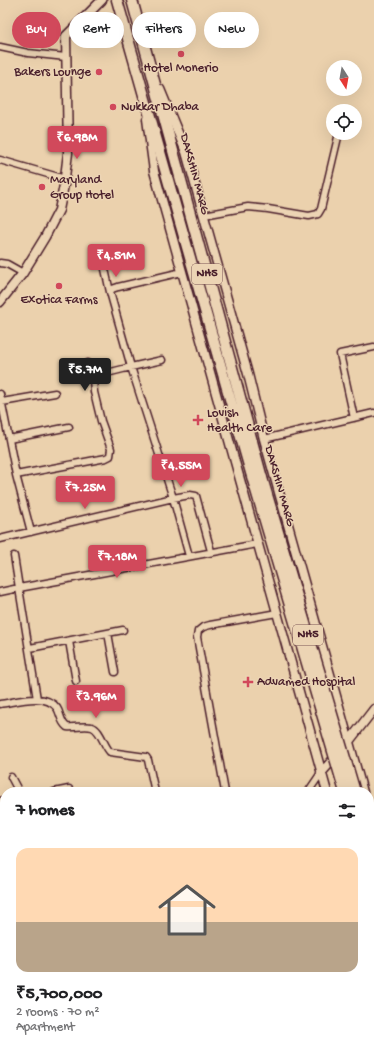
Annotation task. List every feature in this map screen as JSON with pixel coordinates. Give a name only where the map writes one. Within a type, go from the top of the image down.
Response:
[{"type":"highway","points":[[117,0],[144,97]]},
{"type":"highway","name":"DAKSHIN MARG","points":[[132,0],[152,70],[258,479],[353,787]]},
{"type":"highway","name":"NH5","points":[[144,97],[258,479],[344,787]]},
{"type":"street","points":[[0,302],[23,273],[60,210],[68,153],[66,36],[102,0]]},
{"type":"street","points":[[0,47],[28,53],[66,57]]},
{"type":"street","points":[[152,70],[186,152],[264,439],[362,787]]},
{"type":"street","points":[[144,97],[154,171],[325,787]]},
{"type":"street","points":[[204,215],[248,207],[315,216],[321,209],[337,140]]},
{"type":"street","points":[[0,160],[65,179]]},
{"type":"street","points":[[0,263],[7,264],[23,273]]},
{"type":"street","points":[[105,269],[131,367],[173,498],[189,556]]},
{"type":"street","points":[[110,292],[112,289],[118,287],[182,272]]},
{"type":"street","points":[[354,418],[340,354],[374,347]]},
{"type":"street","points":[[93,379],[98,375],[162,360]]},
{"type":"street","points":[[16,475],[110,456],[111,449],[101,421],[94,392],[93,379],[88,363]]},
{"type":"street","points":[[2,402],[55,393]]},
{"type":"street","points":[[0,394],[16,475],[31,532]]},
{"type":"street","points":[[264,439],[374,413]]},
{"type":"street","points":[[9,439],[69,427]]},
{"type":"street","points":[[0,539],[190,495],[196,496],[212,551]]},
{"type":"street","points":[[0,592],[212,551],[257,544]]},
{"type":"street","points":[[14,556],[37,699]]},
{"type":"street","points":[[224,787],[197,637],[198,631],[203,627],[210,625],[277,614]]},
{"type":"street","points":[[30,648],[123,630]]},
{"type":"street","points":[[108,633],[115,672]]},
{"type":"street","points":[[69,641],[76,682]]},
{"type":"street","points":[[0,704],[37,699],[54,705],[58,710],[64,725],[67,727],[95,728],[98,731],[104,746],[110,752],[146,757],[154,787]]},
{"type":"street","points":[[311,787],[321,773],[349,742],[374,709]]},
{"type":"street","points":[[11,777],[16,787]]},
{"type":"place","name":"Hotel Monerio","points":[[181,54]]},
{"type":"place","name":"Bakers Lounge","points":[[99,72]]},
{"type":"place","name":"Nukkar Dhaba","points":[[113,107]]},
{"type":"place","name":"Maryland Group Hotel","points":[[42,187]]},
{"type":"place","name":"Exotica Farms","points":[[59,286]]},
{"type":"place","name":"Lovish Health Care","points":[[198,420]]},
{"type":"place","name":"Advamed Hospital","points":[[248,682]]}]
